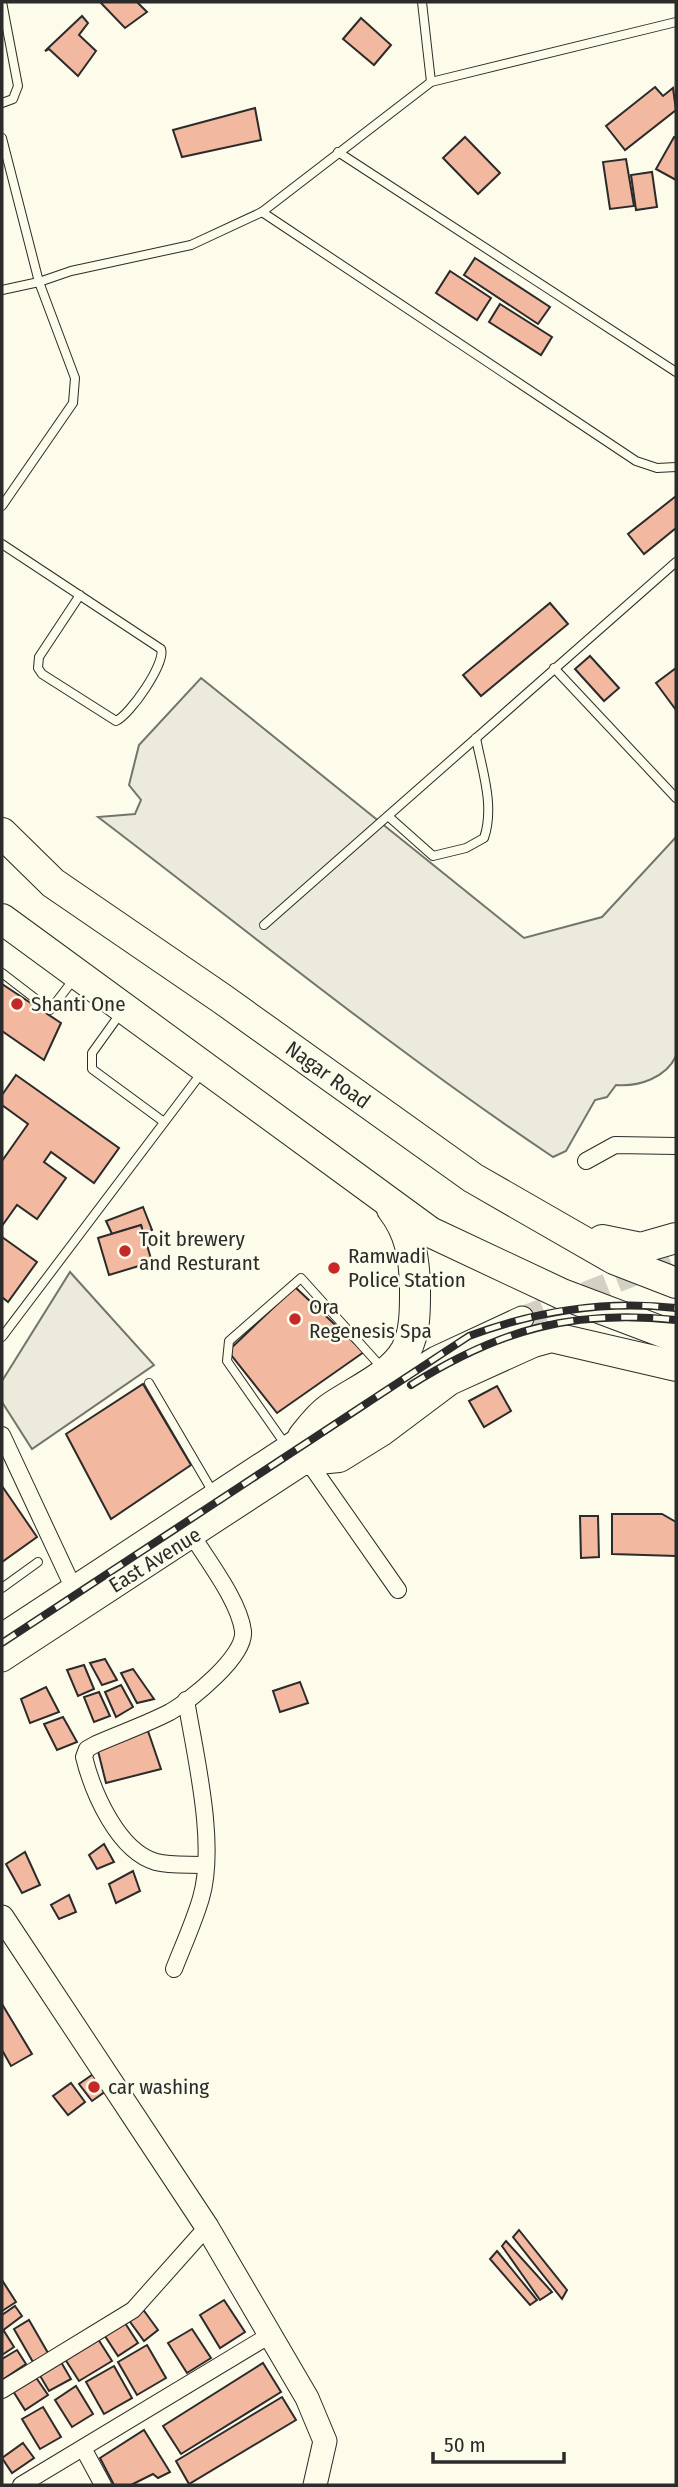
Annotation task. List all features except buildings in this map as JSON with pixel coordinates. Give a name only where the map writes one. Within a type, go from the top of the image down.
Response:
[{"type":"highway","name":"Nagar Road","points":[[2,833],[53,883],[221,998],[473,1178],[614,1259],[676,1283]]},
{"type":"highway","points":[[2,919],[388,1204],[430,1232],[562,1294],[676,1337]]},
{"type":"highway","points":[[388,1204],[401,1221],[411,1246],[415,1318],[407,1348],[385,1371],[326,1411],[298,1446],[339,1457],[381,1431],[449,1380],[551,1337],[676,1366]]},
{"type":"highway","points":[[555,1225],[625,1247],[654,1246],[676,1238]]},
{"type":"main road","points":[[298,1446],[525,1325]]},
{"type":"main road","name":"East Avenue","points":[[2,1635],[214,1494],[298,1446]]},
{"type":"main road","name":"East Avenue","points":[[2,1660],[193,1537],[298,1446]]},
{"type":"main road","points":[[2,1917],[207,2227],[307,2398],[325,2441],[315,2485]]},
{"type":"street","points":[[586,1161],[615,1144],[676,1146]]},
{"type":"street","points":[[2,1434],[73,1587]]},
{"type":"street","points":[[298,1446],[398,1590]]},
{"type":"street","points":[[181,1516],[237,1613],[243,1632],[240,1647],[229,1663],[172,1711],[87,1749],[84,1757],[108,1815],[130,1847],[156,1862],[205,1865]]},
{"type":"street","points":[[174,1969],[202,1896],[205,1865],[203,1804],[186,1700]]},
{"type":"street","points":[[2,2390],[133,2310],[207,2227]]},
{"type":"street","points":[[21,2485],[270,2335]]},
{"type":"street","points":[[83,2448],[103,2485]]},
{"type":"lane","points":[[2,2],[18,86],[13,99],[2,103]]},
{"type":"lane","points":[[422,2],[431,82]]},
{"type":"lane","points":[[2,290],[39,282],[71,271],[191,245],[262,212],[431,82],[550,50],[674,26]]},
{"type":"lane","points":[[2,138],[39,282],[75,378],[73,403],[2,506]]},
{"type":"lane","points":[[338,152],[676,372]]},
{"type":"lane","points":[[262,212],[636,461],[657,468],[676,467]]},
{"type":"lane","points":[[2,544],[80,595],[156,645],[163,655],[127,714],[116,721],[42,674],[38,668],[39,657],[80,595]]},
{"type":"lane","points":[[264,925],[676,562]]},
{"type":"lane","points":[[554,668],[676,799]]},
{"type":"lane","points":[[388,816],[433,856],[466,848],[484,838],[489,822],[488,800],[476,738]]},
{"type":"lane","points":[[2,972],[50,1010],[78,974]]},
{"type":"lane","points":[[124,1009],[92,1053],[92,1069],[164,1122]]},
{"type":"lane","points":[[2,1337],[204,1069]]},
{"type":"lane","points":[[298,1446],[227,1361],[227,1350],[229,1341],[301,1278],[385,1371]]},
{"type":"lane","points":[[149,1383],[214,1494]]},
{"type":"lane","points":[[2,1588],[38,1562]]},
{"type":"shaded area","points":[[201,678],[524,938],[602,917],[676,837],[676,1056],[671,1064],[650,1080],[616,1085],[607,1097],[595,1100],[566,1151],[553,1157],[380,1034],[98,817],[135,814],[141,800],[129,785],[139,745]]},
{"type":"shaded area","points":[[70,1272],[154,1365],[32,1449],[2,1402],[2,1381]]},
{"type":"tunnel","points":[[522,1318],[676,1258]]},
{"type":"railway","points":[[2,1643],[469,1336],[519,1320],[571,1310],[623,1305],[676,1308]]},
{"type":"railway","points":[[411,1385],[475,1350],[538,1328],[603,1318],[676,1320]]},
{"type":"place","name":"Shanti One","points":[[17,1004]]},
{"type":"place","name":"Toit brewery and Resturant","points":[[125,1251]]},
{"type":"place","name":"Ramwadi Police Station","points":[[334,1268]]},
{"type":"place","name":"Ora Regenesis Spa","points":[[295,1319]]},
{"type":"place","name":"car washing","points":[[94,2087]]}]
